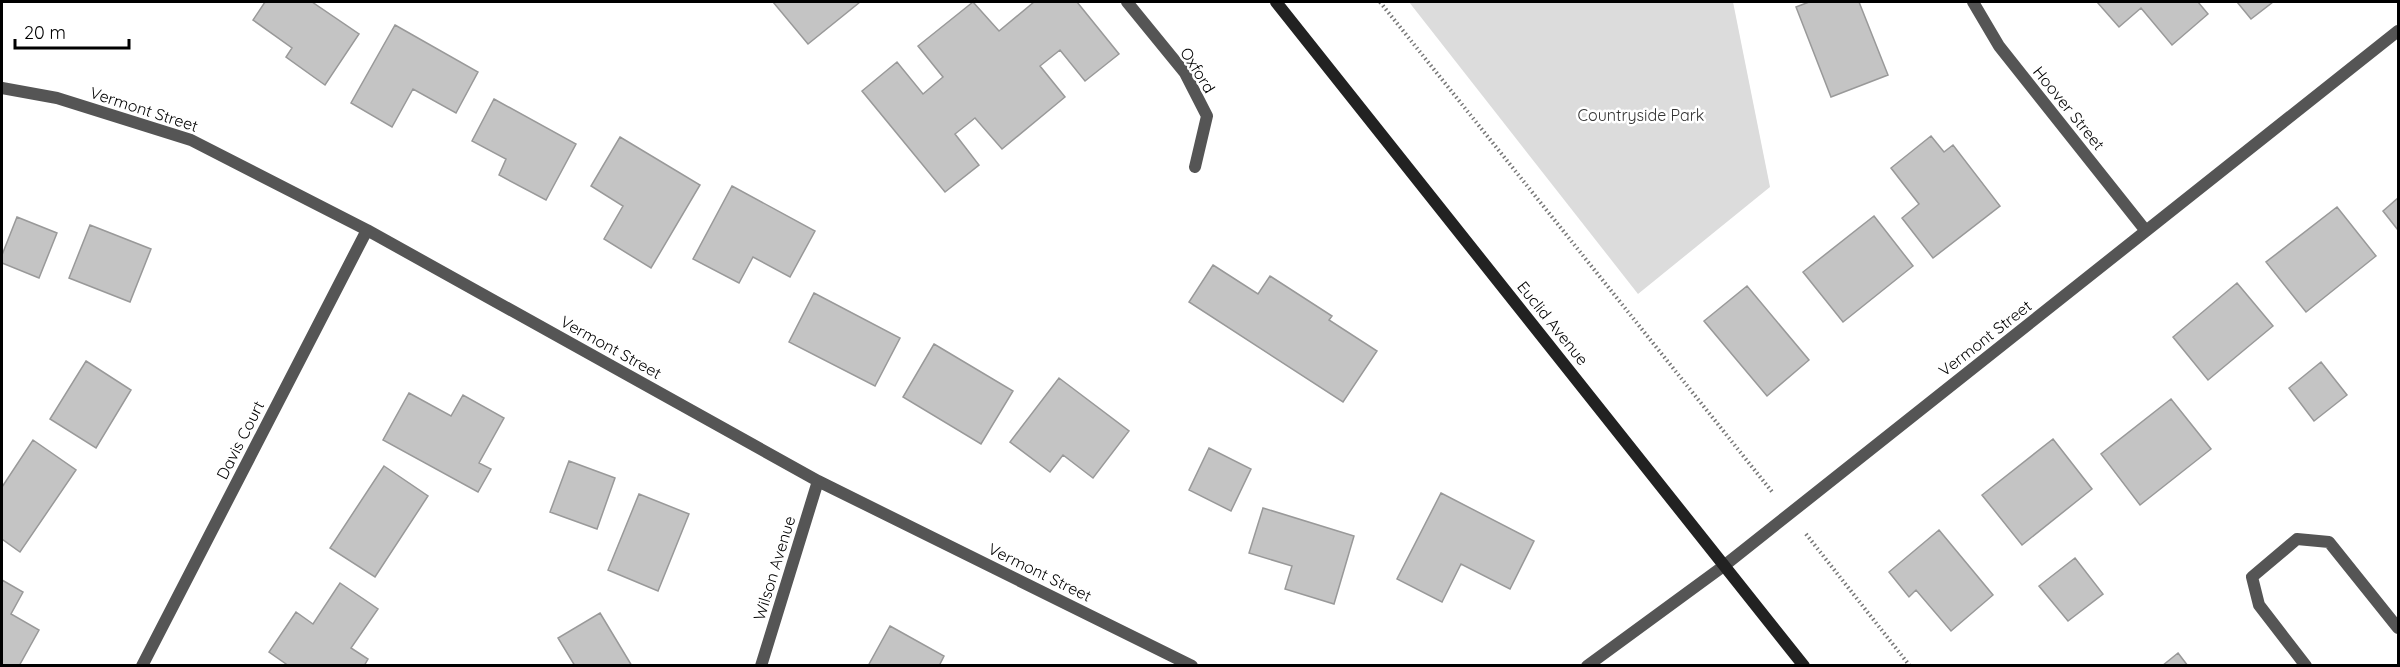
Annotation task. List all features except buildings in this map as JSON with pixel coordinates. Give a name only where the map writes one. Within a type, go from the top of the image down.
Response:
[{"type":"main road","name":"Euclid Avenue","points":[[1276,2],[1804,666]]},
{"type":"street","name":"Oxford","points":[[1127,2],[1185,73],[1207,116],[1195,167]]},
{"type":"street","name":"Hoover Street","points":[[1973,2],[1999,46],[2146,231]]},
{"type":"street","name":"Vermont Street","points":[[1587,666],[1725,565],[2398,31]]},
{"type":"street","name":"Vermont Street","points":[[2,88],[57,98],[191,140],[367,230],[818,481],[1192,666]]},
{"type":"street","name":"Davis Court","points":[[142,666],[367,230]]},
{"type":"street","name":"Wilson Avenue","points":[[761,666],[818,481]]},
{"type":"street","points":[[2306,666],[2259,605],[2252,577],[2297,539],[2329,542],[2398,628]]},
{"type":"path","points":[[1380,2],[1910,666]]},
{"type":"green space","name":"Countryside Park","points":[[1409,2],[1733,2],[1770,187],[1638,294]]}]
